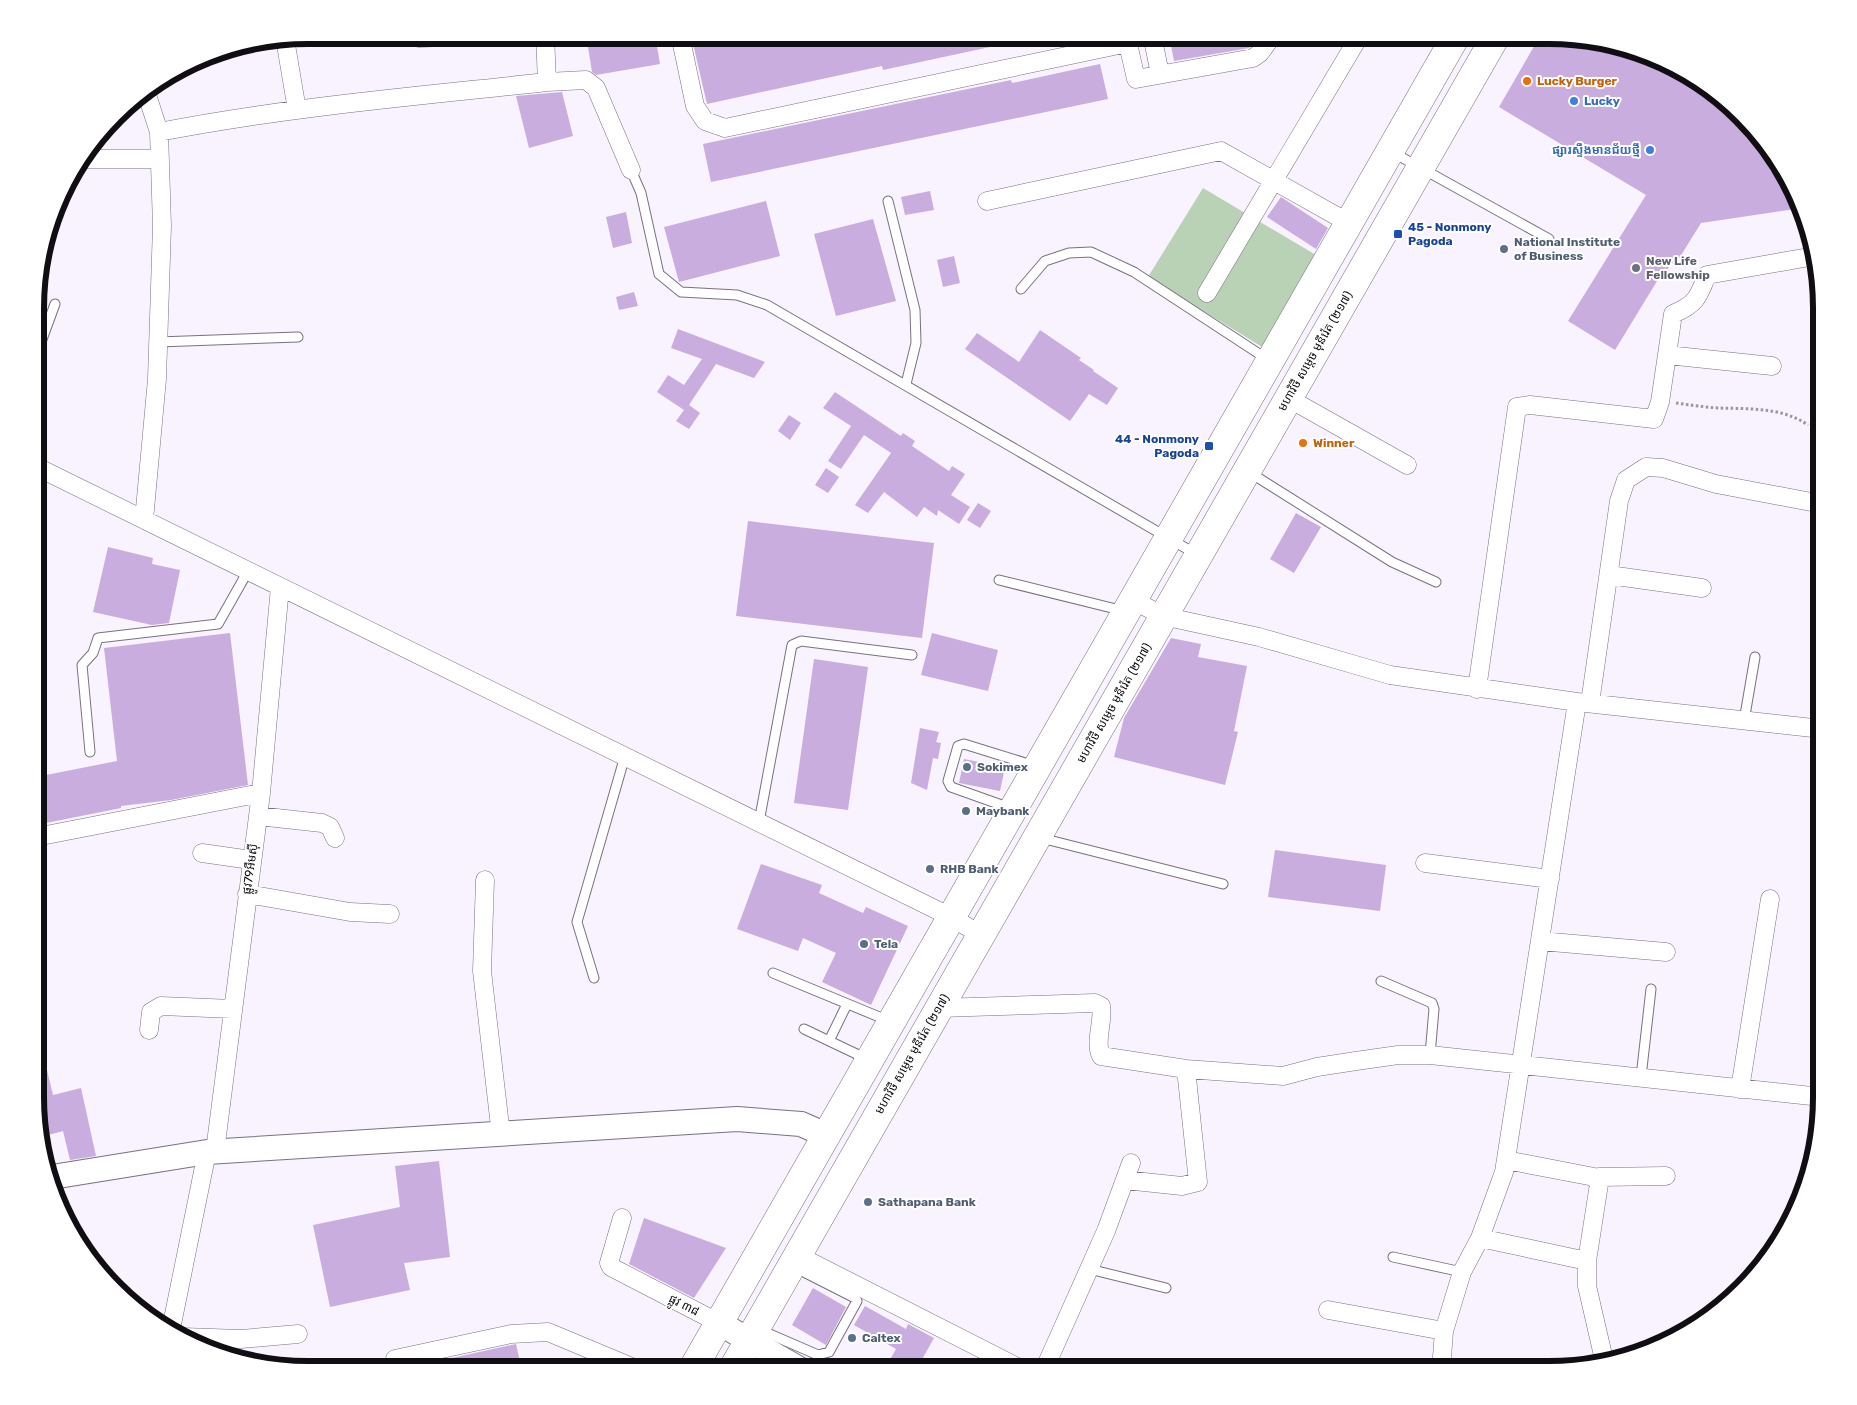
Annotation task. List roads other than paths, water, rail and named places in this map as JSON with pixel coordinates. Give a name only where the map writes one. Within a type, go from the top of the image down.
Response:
[{"type":"main road","points":[[697,1361],[1451,44]]},
{"type":"main road","name":"មហាវិថី សម្តេច មុនីរ៉េត (២១៧)","points":[[737,1361],[1491,44]]},
{"type":"street","points":[[286,44],[297,110]]},
{"type":"street","points":[[545,44],[547,82]]},
{"type":"street","points":[[682,44],[695,106],[704,121],[725,128],[1104,44]]},
{"type":"street","points":[[1128,44],[1136,79],[1253,58],[1268,44]]},
{"type":"street","points":[[1154,44],[1160,74]]},
{"type":"street","points":[[1207,293],[1355,44]]},
{"type":"street","points":[[159,132],[228,119],[297,110],[547,82],[586,80],[596,88],[631,170]]},
{"type":"street","points":[[144,520],[155,403],[162,226],[159,132],[148,97]]},
{"type":"street","points":[[987,201],[1221,151],[1349,222]]},
{"type":"street","points":[[89,160],[160,158]]},
{"type":"street","points":[[1477,689],[1517,407],[1530,405],[1653,419],[1660,402],[1673,314],[1692,306],[1699,295],[1707,275],[1808,257]]},
{"type":"street","points":[[1667,355],[1772,366]]},
{"type":"street","points":[[1288,398],[1407,465]]},
{"type":"street","points":[[1442,1361],[1444,1331],[1462,1272],[1480,1238],[1504,1172],[1550,879],[1609,575],[1619,501],[1626,480],[1646,468],[1663,468],[1716,484],[1813,502]]},
{"type":"street","points":[[44,470],[952,917],[981,935]]},
{"type":"street","points":[[1609,575],[1702,588]]},
{"type":"street","name":"ផ្លូវ79អឹមស៊ី","points":[[172,1324],[211,1152],[233,1008],[261,793],[280,586]]},
{"type":"street","points":[[1130,606],[1163,616],[1259,638],[1390,675],[1583,703],[1813,728]]},
{"type":"street","points":[[44,835],[261,793]]},
{"type":"street","points":[[258,816],[322,823],[330,827],[335,838]]},
{"type":"street","points":[[202,853],[252,860]]},
{"type":"street","points":[[1425,863],[1550,879]]},
{"type":"street","points":[[485,880],[482,972],[501,1135]]},
{"type":"street","points":[[247,894],[350,912],[390,914]]},
{"type":"street","points":[[1740,1088],[1770,899]]},
{"type":"street","points":[[1540,941],[1666,952]]},
{"type":"street","points":[[939,1008],[1095,1003],[1100,1006],[1102,1013],[1098,1048],[1100,1056],[1186,1069],[1284,1076],[1317,1067],[1356,1061],[1398,1055],[1430,1054],[1813,1096]]},
{"type":"street","points":[[149,1030],[151,1012],[161,1006],[233,1008]]},
{"type":"street","points":[[1125,1180],[1182,1186],[1198,1182],[1186,1069]]},
{"type":"street","points":[[56,1176],[211,1152],[737,1119],[801,1124],[826,1135]]},
{"type":"street","points":[[1506,1160],[1589,1176],[1597,1180],[1600,1187],[1586,1261],[1586,1286],[1603,1356]]},
{"type":"street","points":[[1048,1361],[1106,1231],[1131,1163]]},
{"type":"street","points":[[1597,1180],[1599,1177],[1666,1176]]},
{"type":"street","name":"ផ្លូវ ៣៨","points":[[622,1218],[609,1263],[610,1267],[719,1323],[752,1334],[789,1361]]},
{"type":"street","points":[[1480,1238],[1586,1261]]},
{"type":"street","points":[[794,1260],[1004,1361]]},
{"type":"street","points":[[1328,1310],[1444,1331]]},
{"type":"street","points":[[395,1359],[511,1334],[548,1332],[617,1361]]},
{"type":"street","points":[[198,1337],[249,1339],[298,1334]]},
{"type":"lane","points":[[1390,151],[1549,239]]},
{"type":"lane","points":[[631,170],[642,193],[659,274],[681,292],[737,295],[767,305],[1198,555]]},
{"type":"lane","points":[[888,201],[915,310],[916,343],[906,384]]},
{"type":"lane","points":[[1021,289],[1045,261],[1069,253],[1091,252],[1134,272],[1270,360]]},
{"type":"lane","points":[[44,334],[55,304]]},
{"type":"lane","points":[[158,342],[298,336]]},
{"type":"lane","points":[[1247,470],[1392,562],[1436,582]]},
{"type":"lane","points":[[90,752],[82,665],[93,654],[98,638],[218,624],[248,571]]},
{"type":"lane","points":[[999,580],[1130,606]]},
{"type":"lane","points":[[759,822],[792,646],[801,641],[912,655]]},
{"type":"lane","points":[[1744,721],[1755,657]]},
{"type":"lane","points":[[1013,809],[952,787],[948,781],[958,746],[964,744],[1037,766]]},
{"type":"lane","points":[[594,978],[577,922],[625,756]]},
{"type":"lane","points":[[1037,837],[1222,884]]},
{"type":"lane","points":[[773,973],[891,1022]]},
{"type":"lane","points":[[1381,981],[1432,1003],[1434,1009],[1430,1054]]},
{"type":"lane","points":[[1641,1077],[1651,989]]},
{"type":"lane","points":[[829,1041],[847,1004]]},
{"type":"lane","points":[[804,1030],[869,1060]]},
{"type":"lane","points":[[1393,1256],[1462,1272]]},
{"type":"lane","points":[[752,1334],[824,1355],[829,1352],[857,1305],[855,1298],[794,1260]]},
{"type":"lane","points":[[1089,1269],[1166,1288]]},
{"type":"place","name":"Lucky Burger","points":[[1527,81]]},
{"type":"place","name":"Lucky","points":[[1574,101]]},
{"type":"place","name":"ផ្សារស្ទឹងមានជ័យថ្មី","points":[[1650,150]]},
{"type":"place","name":"45 - Nonmony Pagoda","points":[[1398,234]]},
{"type":"place","name":"National Institute of Business","points":[[1504,249]]},
{"type":"place","name":"New Life Fellowship","points":[[1636,268]]},
{"type":"place","name":"Winner","points":[[1303,443]]},
{"type":"place","name":"44 - Nonmony Pagoda","points":[[1209,446]]},
{"type":"place","name":"Sokimex","points":[[967,767]]},
{"type":"place","name":"Maybank","points":[[966,811]]},
{"type":"place","name":"RHB Bank","points":[[930,869]]},
{"type":"place","name":"Tela","points":[[864,944]]},
{"type":"place","name":"Sathapana Bank","points":[[868,1202]]},
{"type":"place","name":"Caltex","points":[[852,1338]]}]
